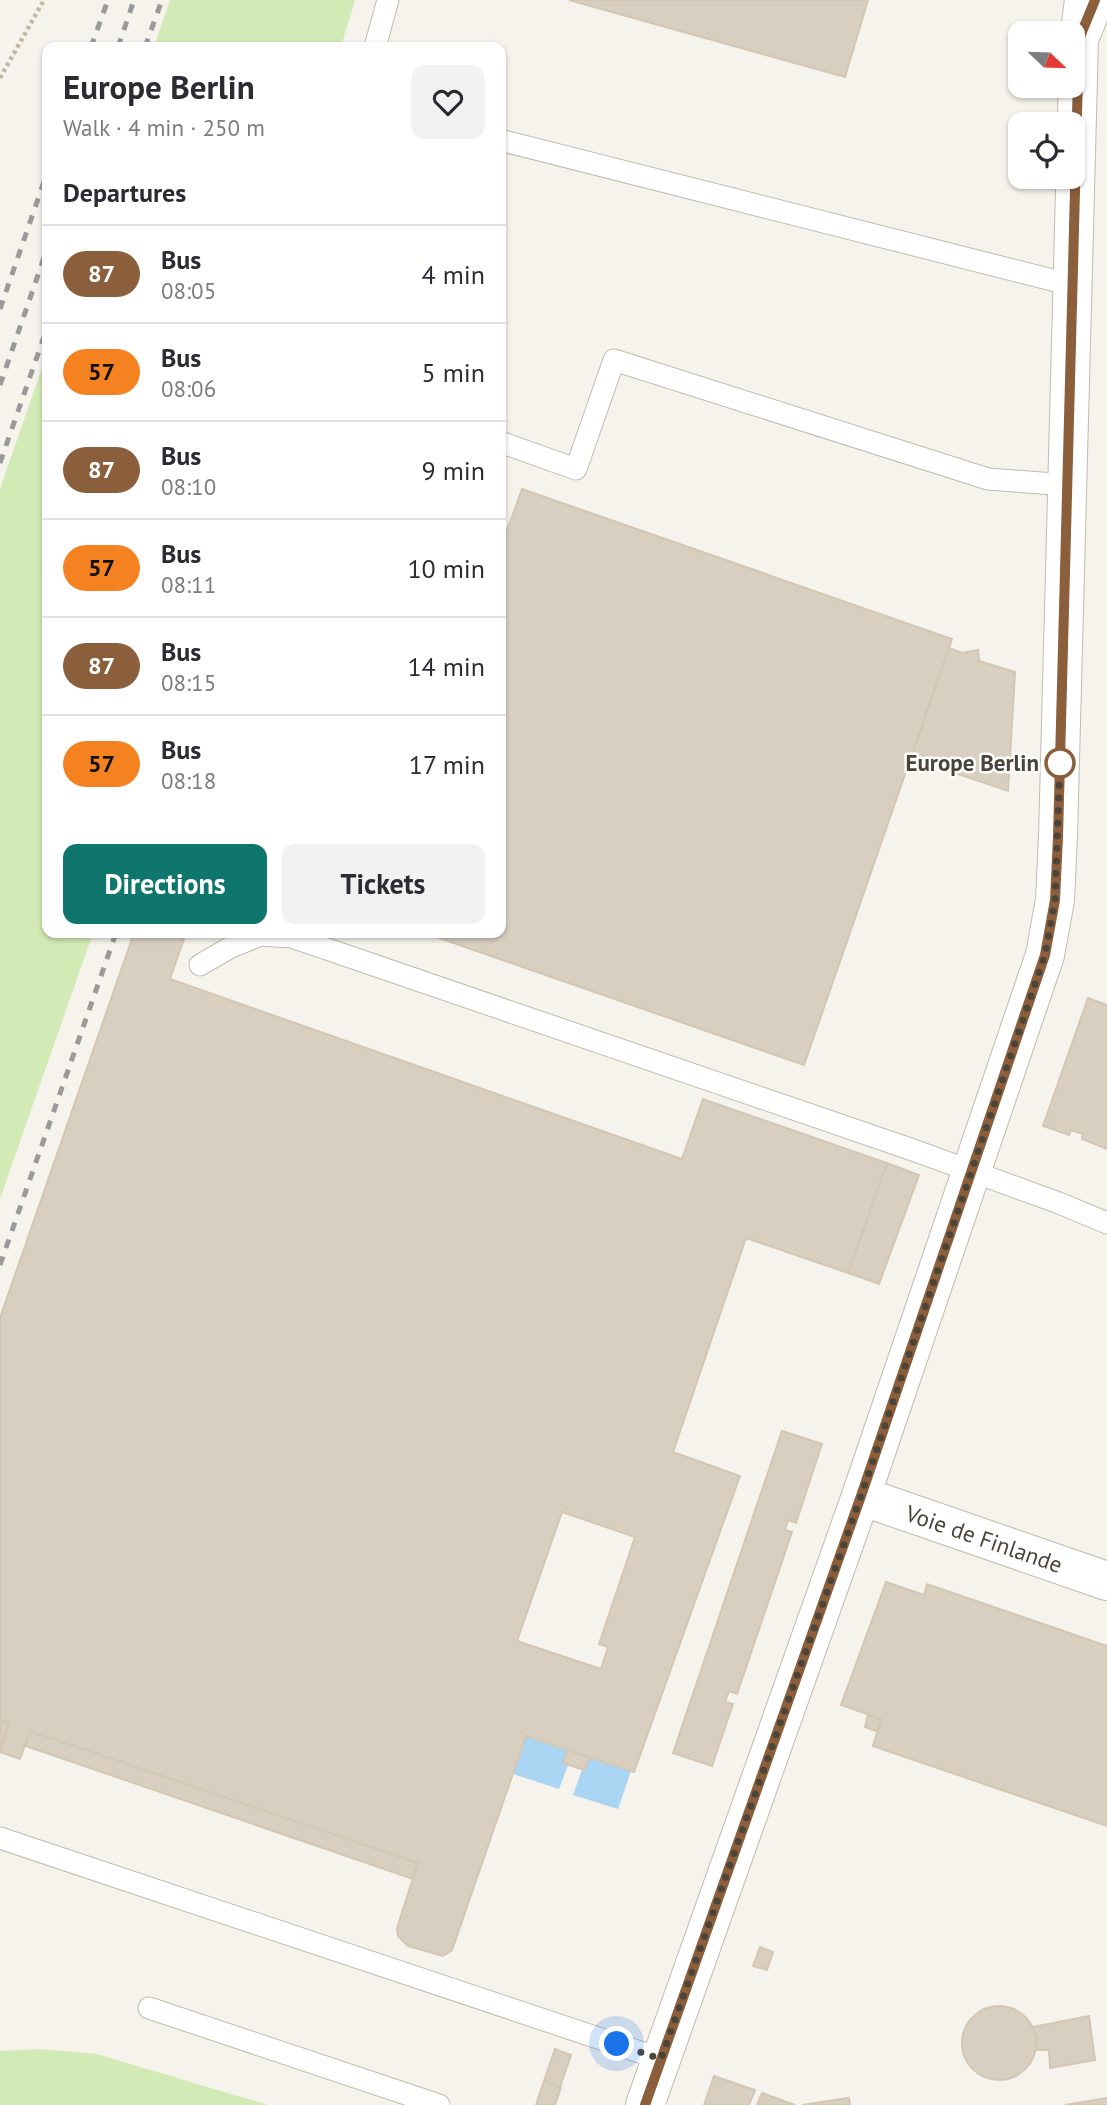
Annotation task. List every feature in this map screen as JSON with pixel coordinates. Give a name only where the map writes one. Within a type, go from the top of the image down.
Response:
[{"type":"street","points":[[1081,21],[1084,0]]},
{"type":"street","points":[[1085,24],[1095,0]]},
{"type":"street","points":[[645,2105],[861,1496],[1045,955],[1055,900],[1077,98]]},
{"type":"street","name":"Voie de Finlande","points":[[861,1496],[1107,1581]]},
{"type":"lane","points":[[376,42],[388,0]]},
{"type":"lane","points":[[506,142],[1072,285]]},
{"type":"lane","points":[[506,444],[576,470],[614,360],[988,479],[1067,485]]},
{"type":"lane","points":[[200,965],[231,947],[254,938]]},
{"type":"lane","points":[[295,938],[971,1171],[1107,1223]]},
{"type":"lane","points":[[0,1838],[661,2059]]},
{"type":"lane","points":[[149,2008],[439,2105]]},
{"type":"path","points":[[0,78],[44,0]]},
{"type":"green space","points":[[170,0],[355,0],[342,42],[156,42]]},
{"type":"green space","points":[[42,367],[42,938],[91,938],[0,1199],[0,489]]},
{"type":"green space","points":[[40,2049],[97,2054],[268,2105],[0,2105],[0,2051]]},
{"type":"water","points":[[526,1736],[568,1750],[564,1763],[568,1765],[559,1789],[513,1774]]},
{"type":"water","points":[[590,1757],[631,1771],[618,1809],[573,1795]]},
{"type":"building","points":[[569,0],[868,0],[845,77]]},
{"type":"building","points":[[522,489],[952,639],[804,1065],[439,938],[506,938],[506,533]]},
{"type":"building","points":[[949,648],[962,653],[978,650],[979,661],[1015,672],[1008,791],[911,758]]},
{"type":"building","points":[[132,938],[184,938],[170,979],[682,1159],[703,1099],[887,1163],[848,1273],[746,1238],[673,1452],[740,1476],[634,1772],[526,1736],[452,1950],[443,1956],[408,1946],[398,1936],[397,1928],[418,1863],[30,1731],[20,1759],[0,1752],[9,1723],[0,1720],[0,1318]],"holes":[[[562,1512],[635,1537],[599,1644],[608,1647],[601,1669],[517,1641]]]},
{"type":"building","points":[[1088,998],[1107,1005],[1107,1149],[1082,1139],[1083,1134],[1071,1130],[1069,1135],[1043,1126]]},
{"type":"building","points":[[887,1163],[919,1175],[879,1284],[848,1273]]},
{"type":"building","points":[[782,1431],[822,1444],[796,1523],[788,1520],[785,1530],[792,1532],[737,1694],[729,1691],[725,1702],[733,1704],[712,1766],[673,1753]]},
{"type":"building","points":[[886,1582],[924,1595],[927,1584],[1107,1646],[1107,1826],[873,1746],[881,1719],[841,1705]]},
{"type":"building","points":[[868,1715],[881,1719],[878,1732],[865,1727]]},
{"type":"building","points":[[0,1720],[9,1723],[0,1749]]},
{"type":"building","points":[[30,1731],[418,1863],[413,1879],[26,1746]]},
{"type":"building","points":[[568,1750],[590,1757],[584,1770],[563,1763]]},
{"type":"building","points":[[760,1947],[773,1952],[767,1970],[753,1966]]},
{"type":"building","points":[[992,2006],[1006,2006],[1020,2012],[1030,2022],[1036,2043],[1030,2064],[1020,2074],[1006,2080],[992,2080],[978,2074],[968,2064],[962,2050],[962,2036],[968,2022],[978,2012]]},
{"type":"building","points":[[1089,2016],[1095,2060],[1050,2068],[1049,2050],[1036,2050],[1037,2039],[1033,2027]]},
{"type":"building","points":[[555,2049],[571,2055],[560,2087],[544,2081]]},
{"type":"building","points":[[714,2076],[755,2090],[749,2105],[704,2105]]},
{"type":"building","points":[[544,2081],[561,2087],[555,2105],[536,2105]]},
{"type":"building","points":[[762,2093],[795,2105],[757,2105]]},
{"type":"building","points":[[849,2098],[850,2105],[802,2105]]},
{"type":"building","points":[[1107,2098],[1107,2105],[1065,2105]]},
{"type":"railway","points":[[93,42],[108,0]]},
{"type":"railway","points":[[120,42],[134,0]]},
{"type":"railway","points":[[147,42],[162,0]]},
{"type":"railway","points":[[0,309],[42,187]]},
{"type":"railway","points":[[0,385],[42,263]]},
{"type":"railway","points":[[0,463],[42,342]]},
{"type":"railway","points":[[0,1265],[114,938]]},
{"type":"bus line","name":"87","points":[[645,2105],[861,1496],[1045,955],[1055,900],[1058,837],[1079,39],[1095,0]]},
{"type":"place","name":"Europe Berlin","points":[[1060,763]]},
{"type":"route","points":[[617,2044],[661,2059],[861,1496],[1045,955],[1055,900],[1060,763]]}]
